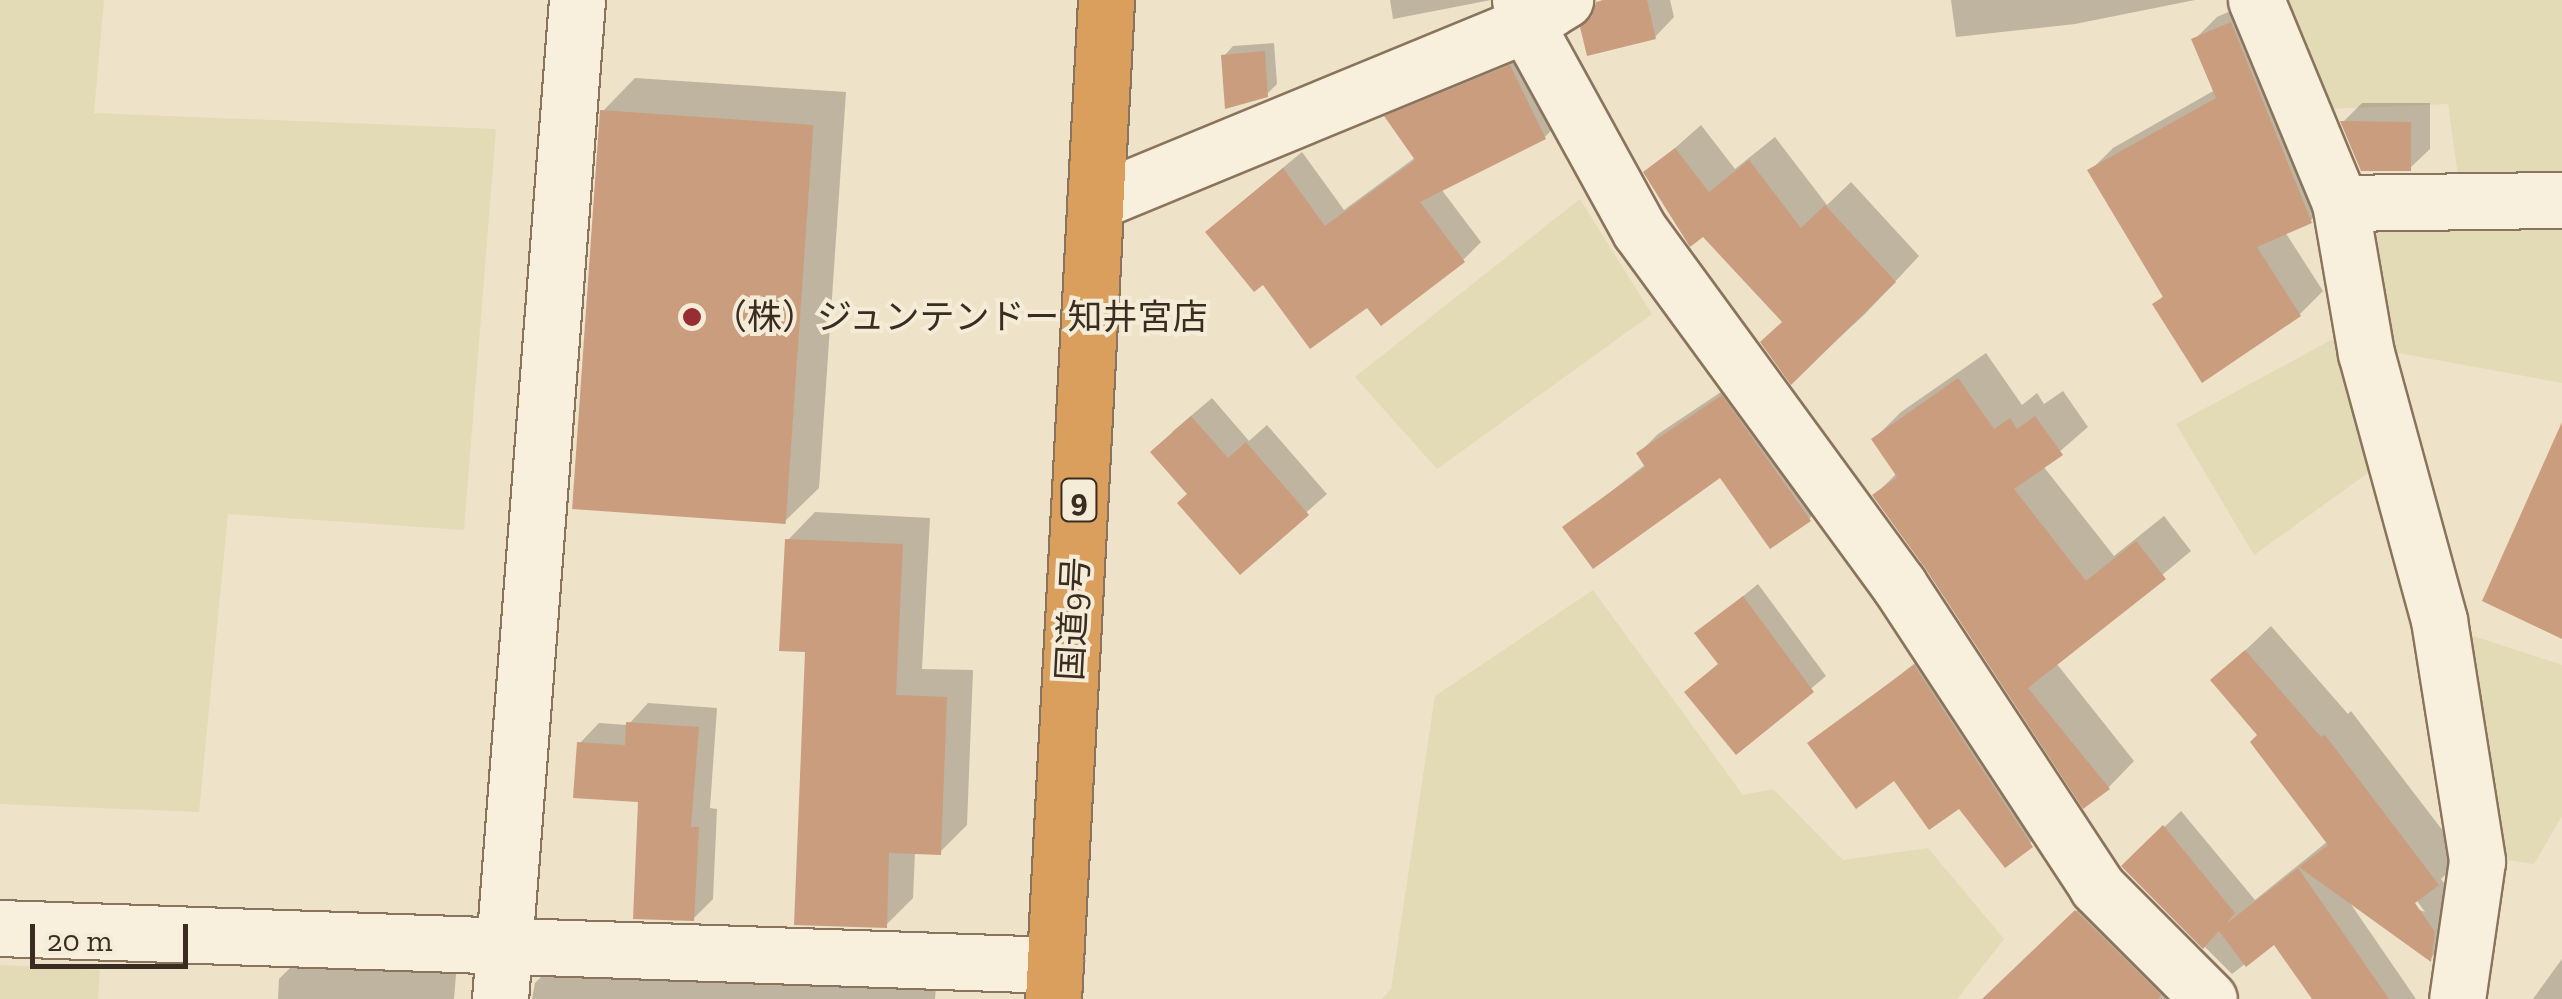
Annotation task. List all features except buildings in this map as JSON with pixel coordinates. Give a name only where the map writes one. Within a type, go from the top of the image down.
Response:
[{"type":"highway","name":"国道9号","points":[[1054,982],[1106,0]]},
{"type":"street","points":[[500,999],[578,0]]},
{"type":"street","points":[[2256,0],[2340,202],[2366,352],[2439,620],[2477,861],[2457,999]]},
{"type":"street","points":[[1095,202],[1537,8],[1640,231],[1899,585],[2097,886],[2209,999]]},
{"type":"street","points":[[2340,202],[2562,200]]},
{"type":"street","points":[[0,928],[504,942],[1054,982]]},
{"type":"shaded area","points":[[0,0],[104,0],[94,113],[496,129],[464,530],[228,514],[199,812],[0,804]]},
{"type":"shaded area","points":[[2279,0],[2562,0],[2562,182],[2459,184],[2448,104],[2326,109]]},
{"type":"shaded area","points":[[1580,199],[1652,314],[1437,469],[1355,377]]},
{"type":"shaded area","points":[[2562,225],[2562,383],[2393,352],[2366,230]]},
{"type":"shaded area","points":[[2346,332],[2379,465],[2254,555],[2176,424]]},
{"type":"shaded area","points":[[1593,590],[1743,795],[1773,789],[1843,860],[1928,848],[2004,939],[1957,999],[1382,999],[1391,989],[1435,696]]},
{"type":"shaded area","points":[[2458,631],[2562,665],[2562,816],[2534,864],[2494,858]]},
{"type":"shaded area","points":[[0,965],[100,970],[98,999],[0,999]]},
{"type":"place","name":"（株）ジュンテンドー 知井宮店","points":[[692,317]]}]
